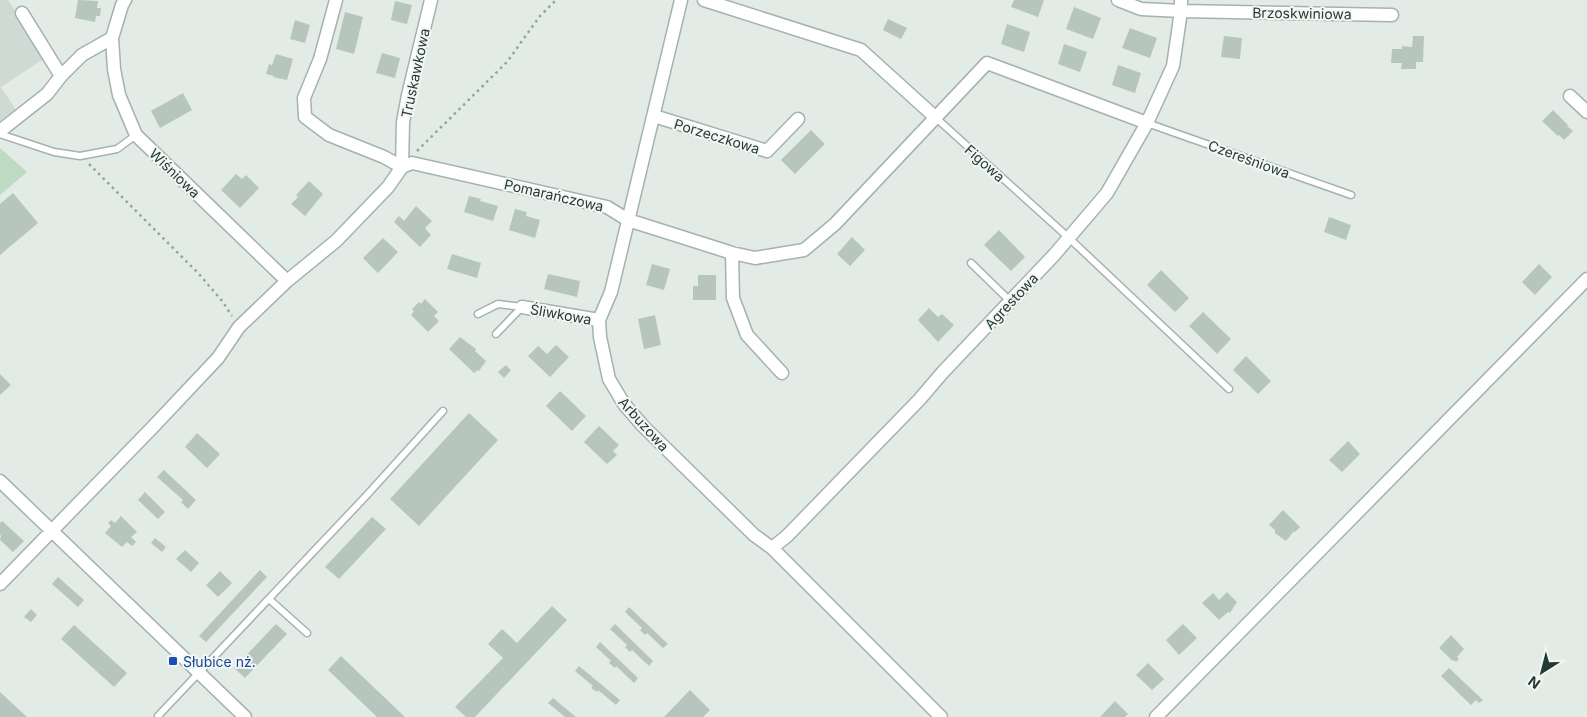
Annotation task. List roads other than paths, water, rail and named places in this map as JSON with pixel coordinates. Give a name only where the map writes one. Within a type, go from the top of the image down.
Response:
[{"type":"street","name":"Wiśniowa","points":[[125,0],[112,38],[114,69],[119,95],[136,135],[287,281]]},
{"type":"street","name":"Pomarańczowa","points":[[336,0],[320,59],[304,98],[305,117],[329,134],[407,165],[607,207],[628,220],[732,253],[755,258],[804,250],[835,224],[987,63],[1148,122]]},
{"type":"street","name":"Truskawkowa","points":[[407,165],[403,122],[431,0]]},
{"type":"street","name":"Arbuzowa","points":[[682,0],[611,292],[599,320],[600,337],[609,380],[624,404],[642,426],[747,528],[772,548],[942,717]]},
{"type":"street","name":"Figowa","points":[[704,0],[861,50],[935,117]]},
{"type":"street","points":[[1118,0],[1141,9],[1181,6]]},
{"type":"street","name":"Brzoskwiniowa","points":[[1181,6],[1392,15]]},
{"type":"street","name":"Agrestowa","points":[[772,548],[787,536],[906,414],[1069,238],[1107,193],[1148,122],[1173,66],[1181,6]]},
{"type":"street","points":[[22,13],[62,76]]},
{"type":"street","points":[[0,132],[47,94],[82,55],[112,38]]},
{"type":"street","points":[[1570,96],[1587,112]]},
{"type":"street","name":"Porzeczkowa","points":[[654,116],[767,151],[798,119]]},
{"type":"street","points":[[0,584],[218,358],[240,327],[287,281],[336,241],[388,188],[407,165]]},
{"type":"street","points":[[732,253],[733,298],[747,335],[782,373]]},
{"type":"street","points":[[1156,717],[1587,279]]},
{"type":"street","name":"Śliwkowa","points":[[522,307],[599,320]]},
{"type":"street","points":[[0,481],[245,717]]},
{"type":"lane","name":"Figowa","points":[[935,117],[1069,238],[1230,389]]},
{"type":"lane","name":"Czereśniowa","points":[[1148,122],[1352,195]]},
{"type":"lane","points":[[0,132],[54,152],[80,156],[118,149],[136,135]]},
{"type":"lane","points":[[971,263],[1010,301]]},
{"type":"lane","points":[[478,314],[498,304],[522,307]]},
{"type":"lane","points":[[496,334],[522,307]]},
{"type":"lane","points":[[158,716],[444,411]]},
{"type":"lane","points":[[269,599],[307,633]]},
{"type":"place","name":"Słubice nż.","points":[[173,661]]}]
